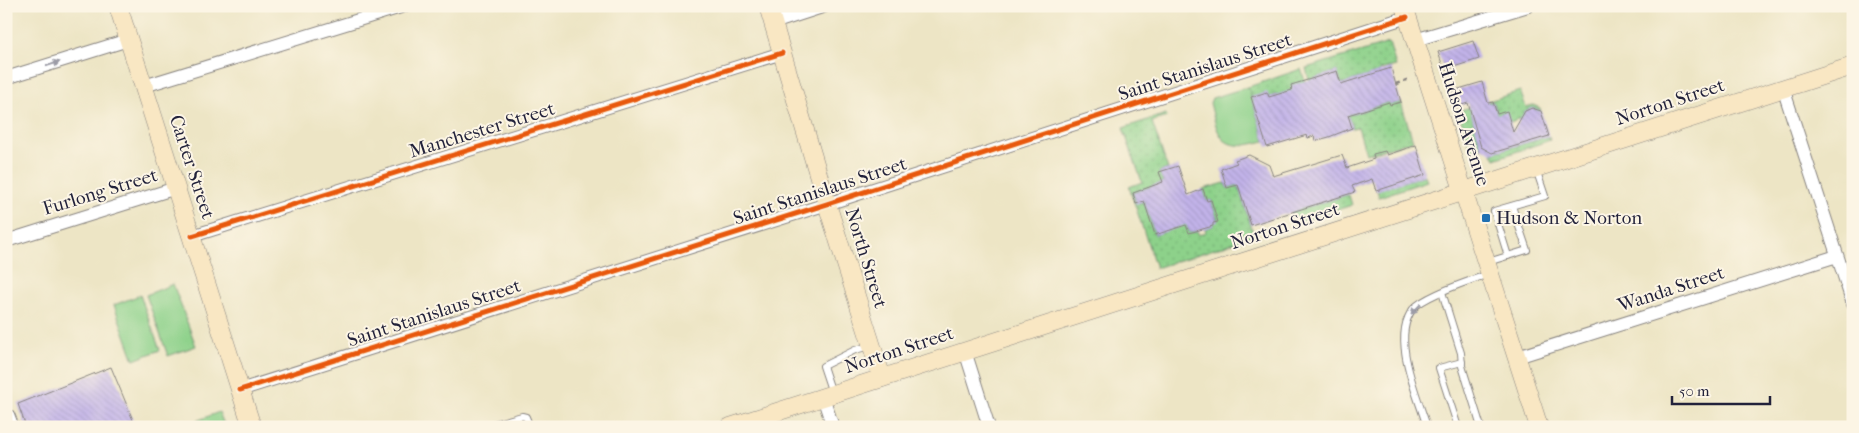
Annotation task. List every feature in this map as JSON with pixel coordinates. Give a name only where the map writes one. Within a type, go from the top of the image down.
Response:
[{"type":"main road","name":"Carter Street","points":[[118,6],[252,427]]},
{"type":"main road","name":"Hudson Avenue","points":[[1406,12],[1539,427]]},
{"type":"main road","name":"North Street","points":[[771,14],[827,204],[882,378]]},
{"type":"main road","name":"Norton Street","points":[[730,427],[766,418],[965,351],[1853,66]]},
{"type":"street","points":[[144,86],[404,6]]},
{"type":"street","points":[[771,14],[825,6]]},
{"type":"street","points":[[1415,40],[1528,6]]},
{"type":"street","name":"Saint Stanislaus Street","points":[[240,390],[827,204],[1406,12]]},
{"type":"street","points":[[6,78],[128,40]]},
{"type":"street","name":"Manchester Street","points":[[192,236],[782,53]]},
{"type":"street","points":[[1783,88],[1853,304]]},
{"type":"street","name":"Furlong Street","points":[[6,241],[176,188]]},
{"type":"street","name":"Wanda Street","points":[[1517,357],[1837,256]]},
{"type":"street","points":[[965,351],[990,427]]},
{"type":"street","points":[[828,396],[833,427]]},
{"type":"lane","points":[[1508,256],[1494,211],[1545,196],[1536,168]]},
{"type":"lane","points":[[1427,427],[1405,356],[1403,339],[1409,317],[1414,308],[1442,292],[1508,256],[1527,250],[1512,206]]},
{"type":"lane","points":[[1442,292],[1481,427]]},
{"type":"lane","points":[[828,396],[823,366],[855,350],[871,345]]},
{"type":"lane","points":[[1458,427],[1439,368],[1462,362]]},
{"type":"lane","points":[[11,414],[16,427]]},
{"type":"lane","points":[[483,427],[524,416],[528,420],[530,427]]},
{"type":"path","points":[[1396,84],[1409,79]]},
{"type":"green space","points":[[1389,43],[1396,66],[1341,84],[1337,71],[1309,80],[1306,68]]},
{"type":"green space","points":[[1301,69],[1305,81],[1294,96],[1279,101],[1277,94],[1269,97],[1267,93],[1251,97],[1248,87]]},
{"type":"green space","points":[[1248,87],[1265,141],[1254,144],[1230,144],[1219,133],[1210,103],[1212,98]]},
{"type":"green space","points":[[1520,91],[1526,107],[1533,105],[1540,108],[1541,112],[1538,113],[1537,110],[1532,108],[1525,111],[1524,117],[1510,122],[1497,114],[1493,102],[1470,109],[1481,147],[1471,150],[1458,111]]},
{"type":"green space","points":[[1389,102],[1390,105],[1401,102],[1413,141],[1366,154],[1358,127],[1352,128],[1348,115]]},
{"type":"green space","points":[[1166,114],[1167,117],[1152,122],[1168,169],[1159,172],[1163,182],[1133,193],[1137,204],[1144,201],[1155,235],[1186,224],[1189,233],[1197,231],[1199,235],[1206,232],[1205,228],[1213,226],[1213,223],[1218,221],[1211,200],[1207,201],[1203,189],[1225,183],[1227,188],[1238,185],[1254,236],[1156,268],[1129,187],[1142,182],[1123,128]]},
{"type":"green space","points":[[1549,136],[1550,140],[1495,159],[1492,153]]},
{"type":"green space","points":[[1425,175],[1427,181],[1379,197],[1377,190]]},
{"type":"green space","points":[[1349,195],[1352,205],[1294,224],[1292,212]]},
{"type":"green space","points":[[173,284],[196,346],[168,356],[146,295]]},
{"type":"green space","points":[[140,295],[160,350],[134,360],[114,305]]},
{"type":"green space","points":[[219,412],[225,427],[181,427]]},
{"type":"building","points":[[1473,41],[1479,59],[1444,70],[1438,52]]},
{"type":"building","points":[[1391,68],[1401,102],[1390,105],[1389,102],[1348,115],[1352,128],[1329,137],[1315,141],[1314,136],[1308,138],[1307,135],[1267,147],[1251,97],[1267,92],[1269,97],[1292,90],[1291,85],[1337,71],[1341,84]]},
{"type":"building","points":[[1482,82],[1488,103],[1493,102],[1497,114],[1507,111],[1513,132],[1525,111],[1532,108],[1541,111],[1549,136],[1492,153],[1481,147],[1468,103],[1456,107],[1452,91]]},
{"type":"building","points":[[1416,145],[1425,175],[1376,191],[1372,179],[1352,186],[1355,192],[1251,225],[1238,185],[1227,188],[1221,169],[1237,163],[1235,160],[1249,155],[1269,165],[1273,176],[1342,155],[1347,168],[1374,159],[1373,154],[1385,151],[1387,155]]},
{"type":"building","points":[[1178,166],[1188,195],[1203,189],[1207,201],[1211,200],[1218,222],[1213,223],[1213,226],[1189,233],[1186,225],[1155,235],[1144,201],[1136,204],[1133,193],[1163,182],[1159,172]]},
{"type":"building","points":[[111,367],[133,420],[128,422],[129,427],[26,427],[18,404]]},
{"type":"cycle path","points":[[240,390],[827,204],[1407,17]]},
{"type":"cycle path","points":[[192,236],[782,53]]},
{"type":"place","name":"Hudson & Norton","points":[[1486,218]]}]
